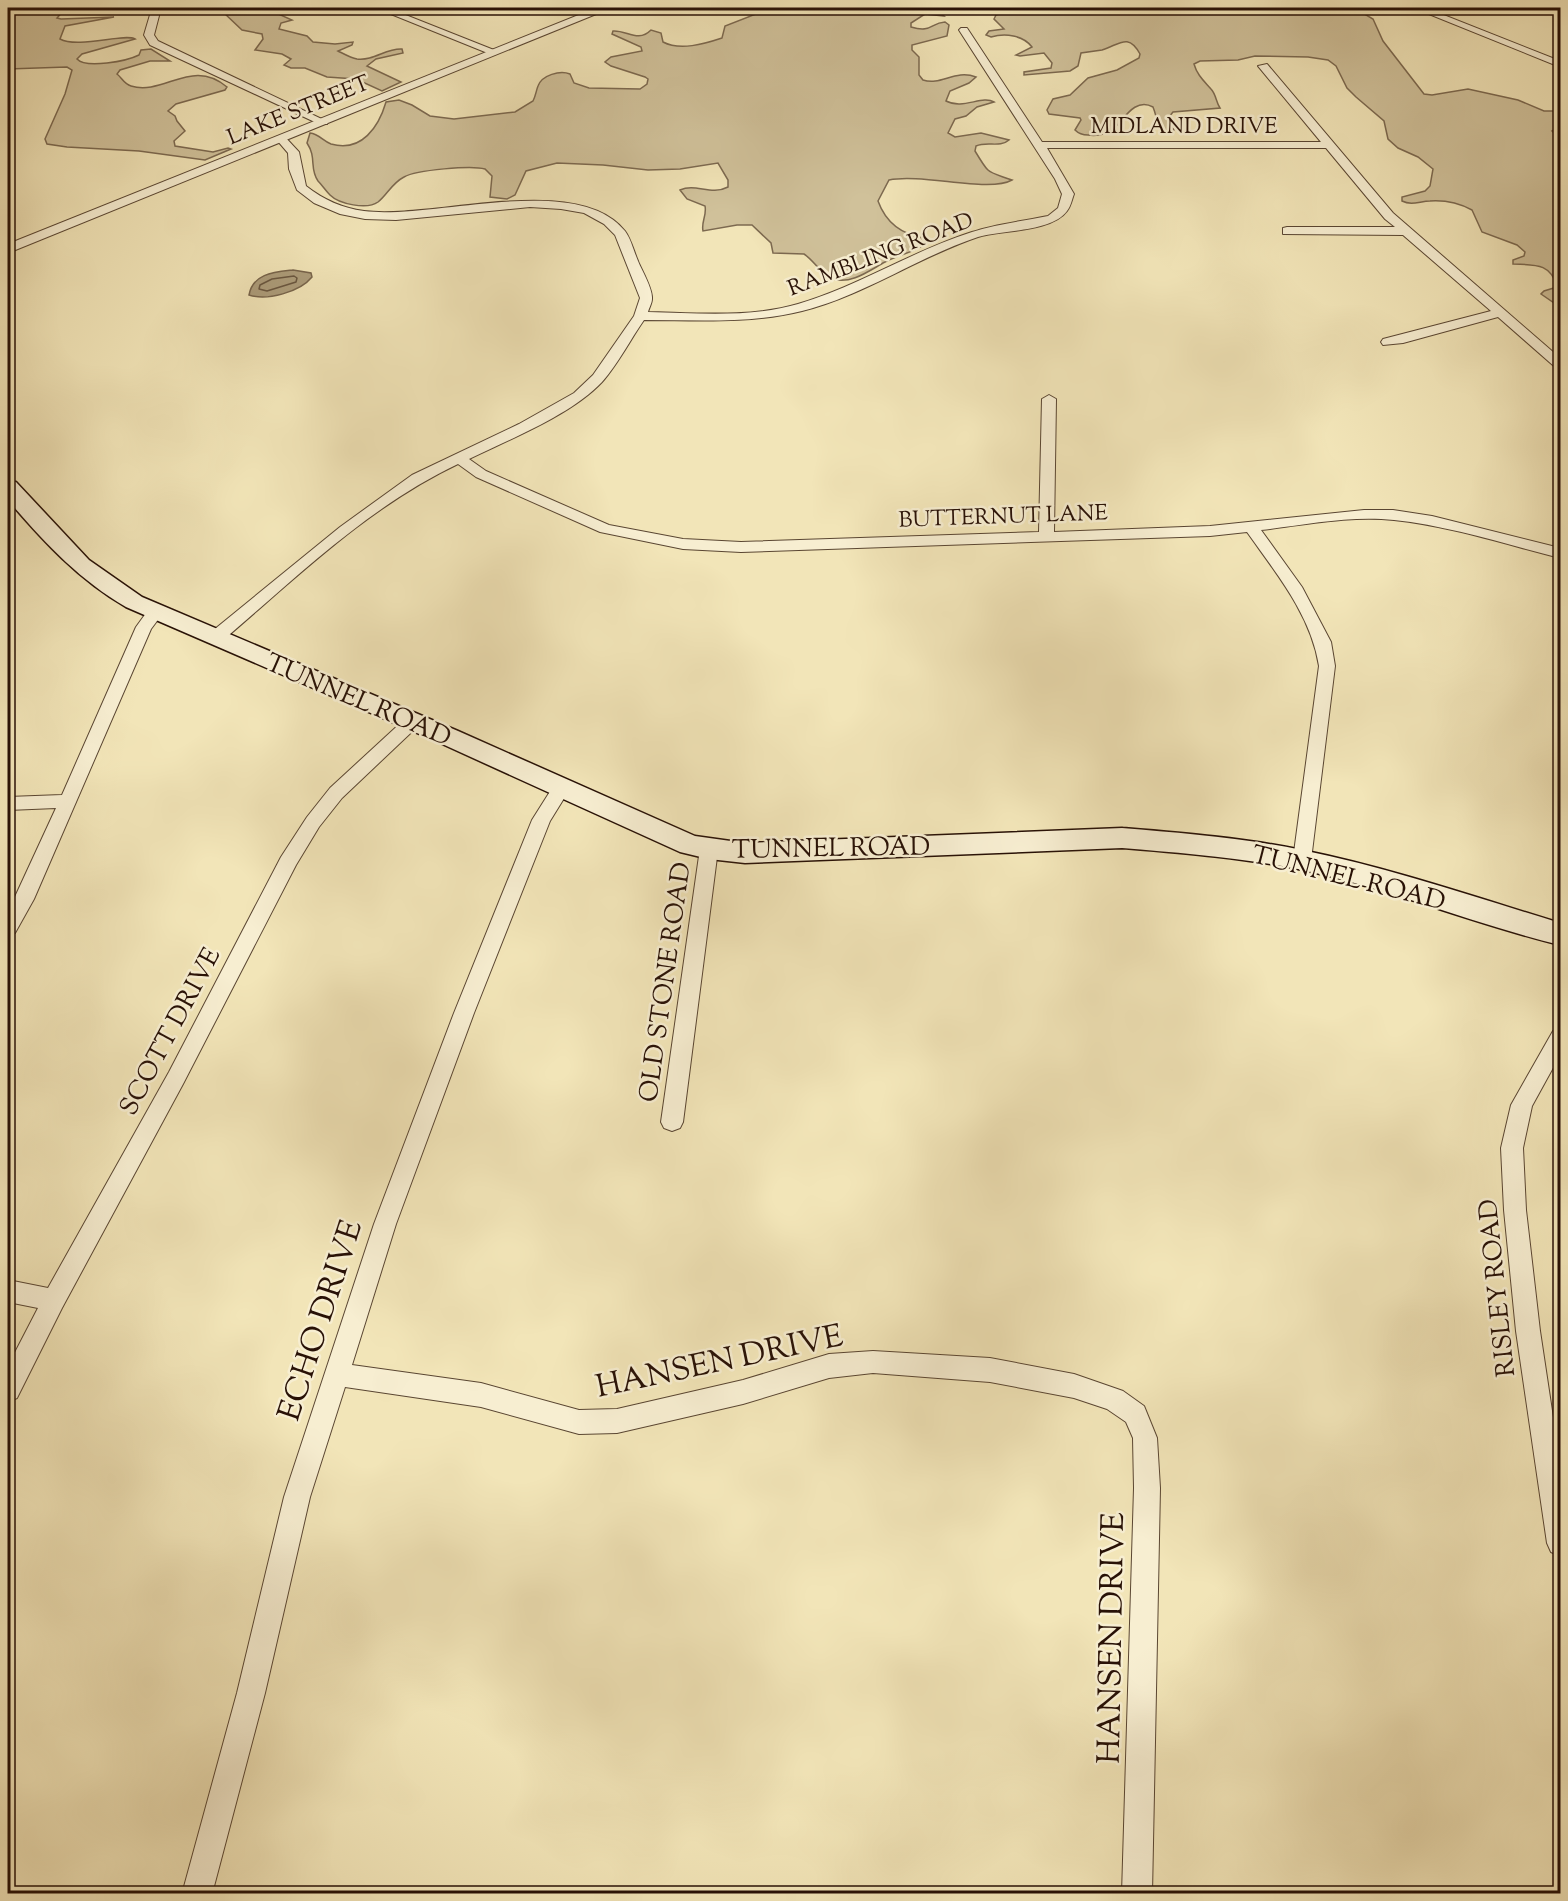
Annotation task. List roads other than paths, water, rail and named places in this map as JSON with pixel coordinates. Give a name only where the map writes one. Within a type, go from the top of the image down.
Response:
[{"type":"main road","name":"TUNNEL ROAD","points":[[8,487],[76,561],[107,588],[155,613],[216,637],[562,787],[635,822],[690,844],[709,849],[745,853],[1122,838],[1178,843],[1302,860],[1402,886],[1560,934]]},
{"type":"street","points":[[156,8],[149,35],[154,43],[323,122]]},
{"type":"street","points":[[381,8],[494,52]]},
{"type":"street","name":"LAKE STREET","points":[[8,249],[605,8]]},
{"type":"street","points":[[1419,8],[1560,64]]},
{"type":"street","name":"RAMBLING ROAD","points":[[640,316],[743,317],[800,308],[867,282],[901,264],[976,234],[1052,219],[1063,209],[1068,194],[964,30]]},
{"type":"street","points":[[1263,66],[1389,216],[1560,364]]},
{"type":"street","points":[[216,637],[379,504],[417,478],[460,459],[579,396],[598,378],[640,316],[646,298],[621,234],[608,221],[587,210],[561,205],[530,204],[396,216],[365,215],[340,210],[318,201],[301,188],[293,152],[281,139]]},
{"type":"street","name":"MIDLAND DRIVE","points":[[1039,145],[1329,144]]},
{"type":"street","points":[[1287,231],[1408,231]]},
{"type":"street","points":[[1388,342],[1423,336],[1501,313]]},
{"type":"street","points":[[1046,535],[1049,399]]},
{"type":"street","name":"BUTTERNUT LANE","points":[[460,459],[481,474],[605,529],[683,544],[741,547],[1252,528],[1364,514],[1393,515],[1432,521],[1560,553]]},
{"type":"street","points":[[1252,528],[1294,587],[1323,642],[1327,666],[1302,860]]},
{"type":"street","points":[[8,928],[25,899],[144,627],[155,613]]},
{"type":"street","name":"SCOTT DRIVE","points":[[8,1390],[54,1300],[176,1078],[288,862],[313,822],[336,793],[412,722]]},
{"type":"street","name":"ECHO DRIVE","points":[[197,1893],[251,1693],[297,1497],[385,1224],[464,1013],[541,820],[562,787]]},
{"type":"street","points":[[8,803],[67,801]]},
{"type":"street","name":"OLD STONE ROAD","points":[[672,1122],[709,849]]},
{"type":"street","name":"RISLEY ROAD","points":[[1560,1036],[1522,1105],[1512,1148],[1515,1210],[1528,1331],[1560,1543]]},
{"type":"street","points":[[8,1291],[54,1300]]},
{"type":"street","name":"HANSEN DRIVE","points":[[336,1374],[481,1395],[579,1422],[617,1421],[743,1392],[829,1366],[873,1362],[990,1371],[1074,1386],[1114,1399],[1135,1414],[1145,1438],[1147,1488],[1137,1893]]},
{"type":"water","points":[[293,270],[311,273],[312,277],[300,287],[283,294],[265,297],[249,295],[251,288],[260,278],[272,273]]}]
